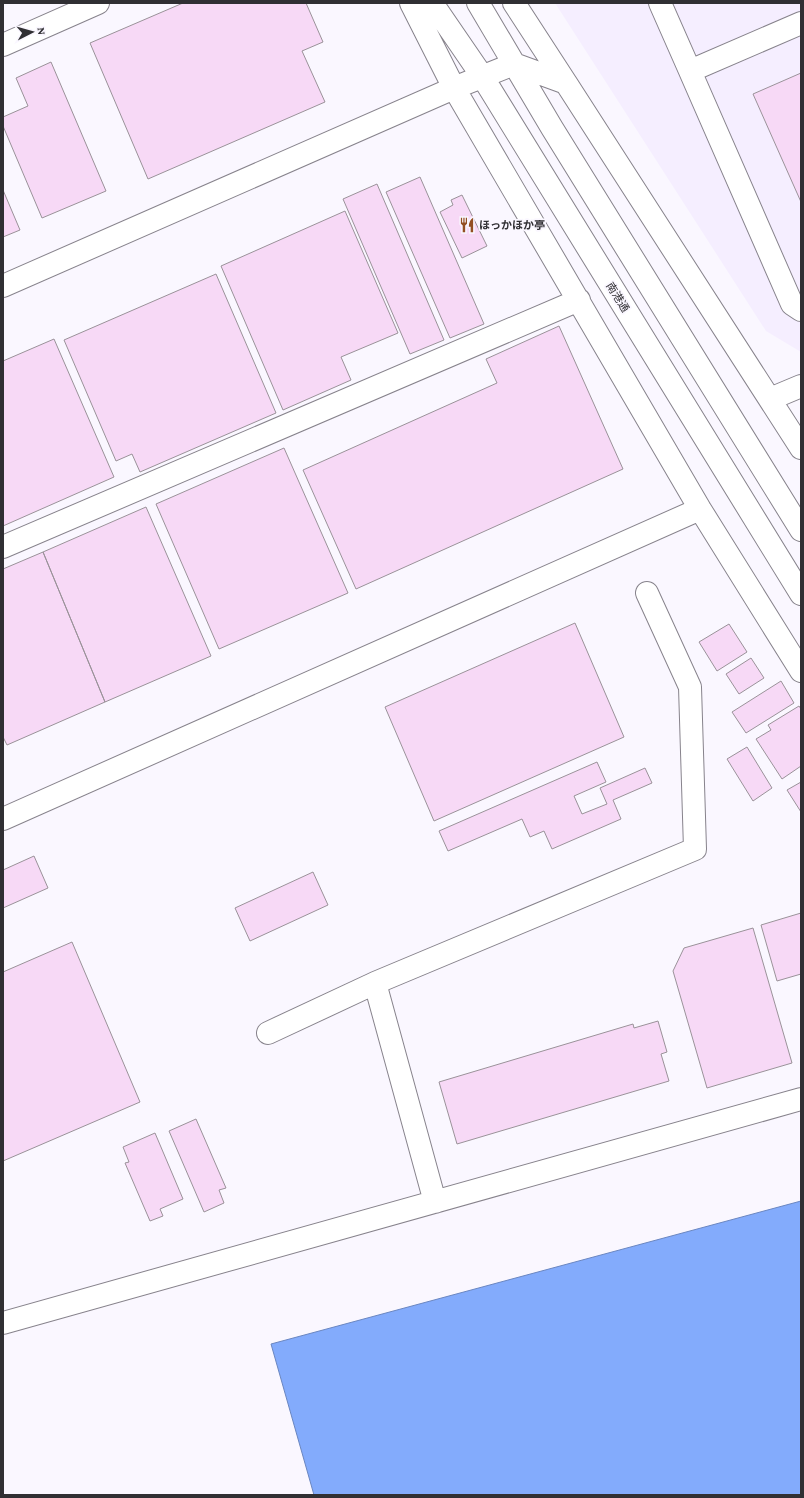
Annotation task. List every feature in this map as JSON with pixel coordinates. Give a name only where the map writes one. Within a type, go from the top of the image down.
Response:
[{"type":"street","points":[[3,45],[98,3]]},
{"type":"street","points":[[411,3],[454,88],[700,509],[801,672]]},
{"type":"street","name":"南港通","points":[[432,3],[482,76],[534,163],[801,594]]},
{"type":"street","points":[[478,3],[564,147],[801,530]]},
{"type":"street","points":[[514,3],[801,448]]},
{"type":"street","points":[[660,3],[792,304],[801,310]]},
{"type":"street","points":[[690,71],[801,23]]},
{"type":"street","points":[[3,286],[454,88],[514,64],[566,83]]},
{"type":"street","points":[[3,547],[579,300]]},
{"type":"street","points":[[770,399],[801,386]]},
{"type":"street","points":[[3,819],[700,509]]},
{"type":"street","points":[[268,1033],[375,983],[695,849],[690,687],[647,593]]},
{"type":"street","points":[[375,983],[435,1202]]},
{"type":"street","points":[[3,1323],[801,1099]]},
{"type":"shaded area","points":[[555,3],[801,3],[801,352],[766,331]]},
{"type":"water","points":[[801,1201],[801,1495],[314,1495],[271,1344]]},
{"type":"building","points":[[183,3],[306,3],[323,42],[302,51],[325,102],[148,179],[90,43]]},
{"type":"building","points":[[51,62],[106,191],[42,218],[3,126],[3,117],[28,106],[16,78]]},
{"type":"building","points":[[801,73],[801,202],[753,94]]},
{"type":"building","points":[[420,177],[484,324],[450,338],[386,192]]},
{"type":"building","points":[[377,184],[444,340],[410,354],[343,199]]},
{"type":"building","points":[[3,190],[20,230],[3,237]]},
{"type":"building","points":[[462,195],[487,246],[462,258],[440,212],[453,205],[451,200]]},
{"type":"building","points":[[345,211],[398,333],[341,357],[351,380],[283,410],[221,266]]},
{"type":"building","points":[[216,274],[276,413],[140,472],[132,454],[116,461],[64,340]]},
{"type":"building","points":[[559,326],[623,469],[356,589],[303,470],[497,383],[486,359]]},
{"type":"building","points":[[54,339],[114,477],[3,526],[3,361]]},
{"type":"building","points":[[284,448],[348,593],[219,649],[156,504]]},
{"type":"building","points":[[146,507],[211,656],[105,702],[43,552]]},
{"type":"building","points":[[43,552],[105,702],[7,745],[3,737],[3,569]]},
{"type":"building","points":[[575,623],[624,737],[434,821],[385,707]]},
{"type":"building","points":[[729,624],[747,652],[717,671],[699,642]]},
{"type":"building","points":[[751,658],[764,678],[739,694],[726,674]]},
{"type":"building","points":[[781,681],[794,703],[746,733],[732,712]]},
{"type":"building","points":[[799,706],[801,709],[801,766],[782,779],[756,739],[771,730],[768,725]]},
{"type":"building","points":[[747,747],[772,788],[753,801],[727,759]]},
{"type":"building","points":[[597,762],[606,782],[574,796],[582,814],[607,804],[600,788],[645,768],[652,783],[613,800],[621,819],[552,849],[544,831],[530,837],[522,819],[448,851],[439,831]]},
{"type":"building","points":[[801,782],[801,812],[787,790]]},
{"type":"building","points":[[34,856],[48,888],[3,908],[3,870]]},
{"type":"building","points":[[313,872],[328,905],[250,941],[235,908]]},
{"type":"building","points":[[801,913],[801,974],[777,981],[761,925]]},
{"type":"building","points":[[753,928],[792,1063],[707,1088],[673,971],[684,948]]},
{"type":"building","points":[[72,942],[140,1102],[3,1161],[3,972]]},
{"type":"building","points":[[658,1021],[667,1052],[661,1054],[669,1081],[457,1144],[439,1082],[633,1024],[634,1028]]},
{"type":"building","points":[[196,1119],[226,1188],[219,1190],[224,1203],[204,1212],[169,1131]]},
{"type":"building","points":[[155,1133],[183,1199],[160,1209],[163,1216],[150,1221],[125,1163],[129,1162],[123,1147]]},
{"type":"place","name":"ほっかほか亭","points":[[467,225]]}]
